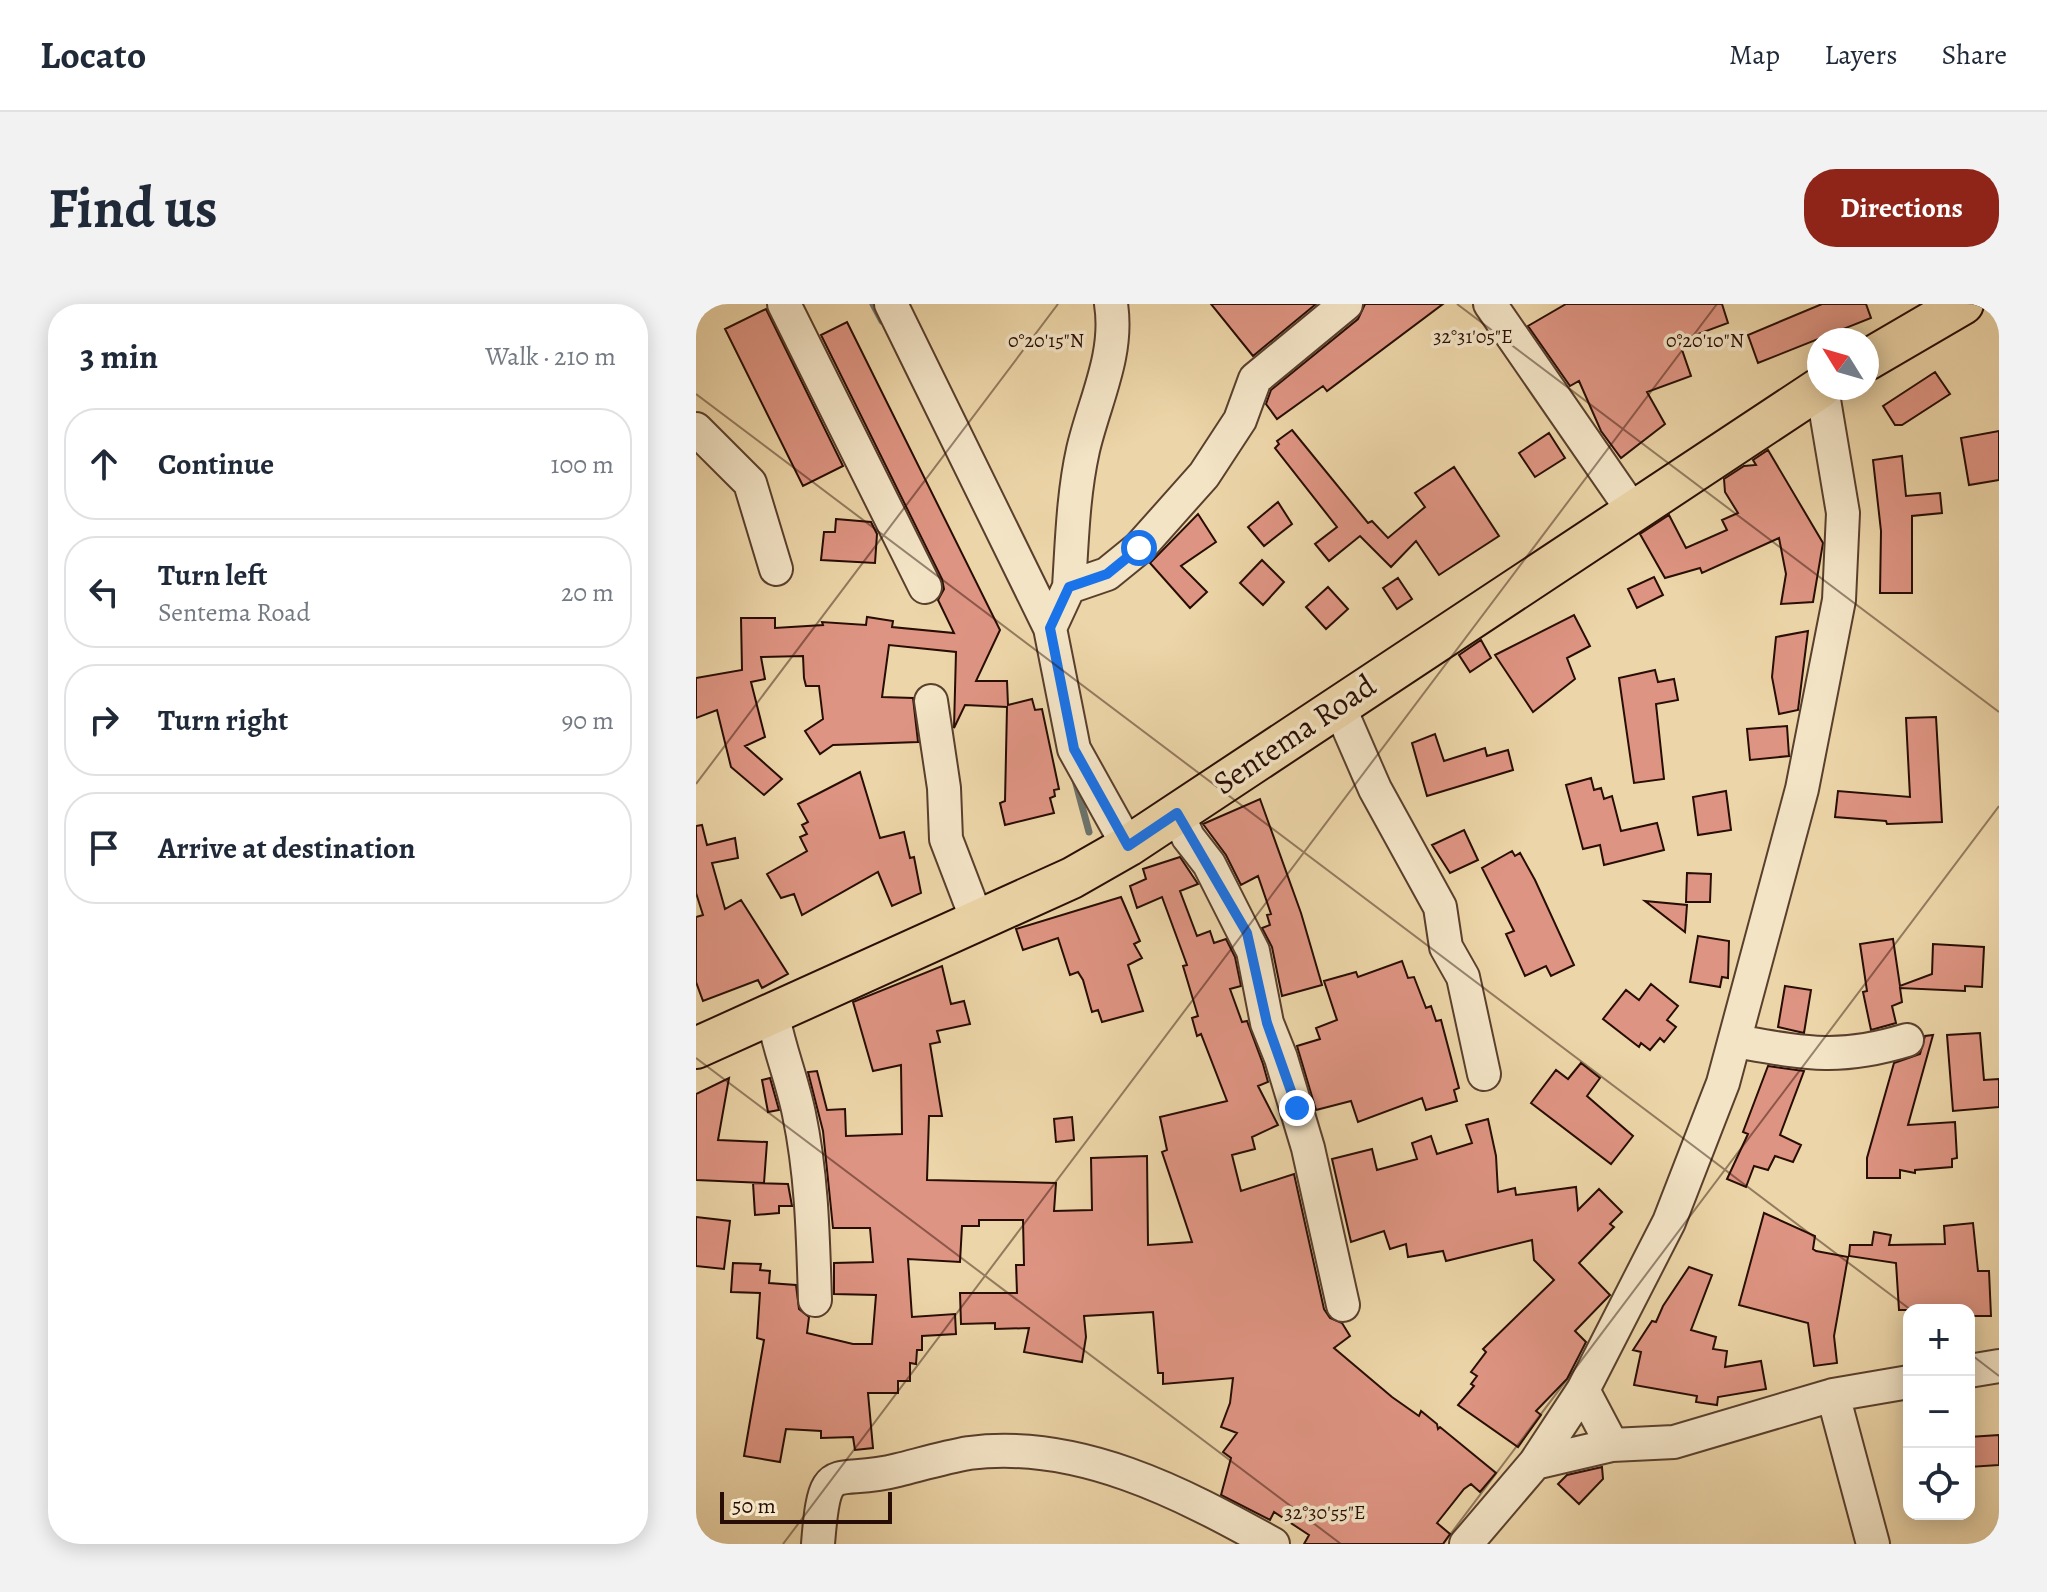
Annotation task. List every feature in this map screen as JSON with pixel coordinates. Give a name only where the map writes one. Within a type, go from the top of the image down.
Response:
[{"type":"main road","points":[[1879,353],[1963,304]]},
{"type":"main road","name":"Sentema Road","points":[[696,1048],[772,1011],[1072,878],[1128,846],[1338,704],[1807,397]]},
{"type":"street","points":[[784,304],[925,587]]},
{"type":"street","points":[[891,304],[1050,628],[1074,749],[1128,846]]},
{"type":"street","points":[[1050,628],[1069,587],[1076,493],[1083,449],[1107,371],[1111,304]]},
{"type":"street","points":[[1069,587],[1107,574],[1139,548],[1204,475],[1240,420],[1255,379],[1346,304]]},
{"type":"street","points":[[1490,304],[1633,511]]},
{"type":"street","points":[[1466,1544],[1535,1463],[1583,1390],[1669,1222],[1703,1140],[1735,1041],[1814,737],[1839,600],[1843,513],[1823,400]]},
{"type":"street","points":[[696,429],[750,483],[776,569]]},
{"type":"street","points":[[931,701],[944,788],[946,839],[977,920]]},
{"type":"street","points":[[1338,704],[1375,789],[1440,907],[1446,947],[1463,977],[1484,1074]]},
{"type":"street","points":[[1177,813],[1188,837],[1209,864],[1250,942],[1267,1023],[1308,1148],[1343,1305]]},
{"type":"street","points":[[772,1011],[799,1112],[808,1170],[815,1229],[815,1300]]},
{"type":"street","points":[[1735,1041],[1828,1055],[1867,1052],[1907,1040]]},
{"type":"street","points":[[1975,1370],[1999,1366]]},
{"type":"street","points":[[1535,1463],[1612,1445],[1674,1442],[1833,1395],[1903,1383]]},
{"type":"street","points":[[1583,1390],[1612,1445]]},
{"type":"street","points":[[1833,1395],[1873,1544]]},
{"type":"street","points":[[818,1544],[825,1493],[833,1480],[841,1476],[893,1471],[970,1453],[993,1452],[1068,1458],[1105,1465],[1222,1514],[1273,1544]]},
{"type":"building","points":[[1211,304],[1316,304],[1253,356]]},
{"type":"building","points":[[1365,304],[1443,304],[1327,391],[1323,386],[1277,419],[1266,404],[1271,390],[1358,319]]},
{"type":"building","points":[[1566,304],[1722,304],[1728,323],[1679,341],[1691,376],[1647,392],[1665,424],[1621,458],[1601,431],[1579,381],[1570,386],[1528,326]]},
{"type":"building","points":[[1822,304],[1866,304],[1871,318],[1846,328],[1807,328],[1807,343],[1758,363],[1748,335]]},
{"type":"building","points":[[766,309],[843,466],[803,486],[725,329]]},
{"type":"building","points":[[847,322],[1000,630],[976,681],[1007,681],[1008,705],[1032,699],[1035,710],[1042,709],[1059,789],[1054,790],[1055,796],[1050,798],[1054,813],[1005,825],[1000,803],[1005,801],[1007,707],[965,705],[954,728],[956,652],[889,645],[882,697],[913,698],[918,742],[833,745],[820,754],[805,731],[823,719],[819,686],[806,686],[803,656],[761,657],[765,679],[751,682],[765,737],[745,746],[782,779],[764,795],[731,767],[717,710],[696,718],[696,678],[742,670],[741,618],[775,618],[775,628],[823,625],[822,622],[866,625],[867,617],[893,621],[892,627],[954,633],[938,600],[944,589],[942,579],[821,335]]},
{"type":"building","points":[[1935,372],[1950,394],[1902,425],[1895,425],[1883,406]]},
{"type":"building","points":[[1292,430],[1368,523],[1372,521],[1388,538],[1425,507],[1415,493],[1454,467],[1499,536],[1439,575],[1416,541],[1391,567],[1360,536],[1329,561],[1315,544],[1337,527],[1275,448],[1279,444],[1277,441]]},
{"type":"building","points":[[1999,431],[1999,480],[1969,485],[1961,438]]},
{"type":"building","points":[[1549,433],[1565,458],[1535,477],[1519,453]]},
{"type":"building","points":[[1768,450],[1823,543],[1813,602],[1781,604],[1786,574],[1779,538],[1702,573],[1700,568],[1665,578],[1640,534],[1669,515],[1686,548],[1727,530],[1722,520],[1738,513],[1725,492],[1724,479],[1744,466],[1756,465],[1753,460]]},
{"type":"building","points":[[1902,456],[1906,496],[1940,493],[1942,513],[1912,516],[1912,593],[1880,593],[1881,531],[1873,460]]},
{"type":"building","points":[[1278,502],[1292,524],[1264,546],[1248,527]]},
{"type":"building","points":[[1198,514],[1216,542],[1181,566],[1207,592],[1190,608],[1150,563]]},
{"type":"building","points":[[836,519],[871,522],[877,534],[875,563],[821,560],[824,532],[835,532]]},
{"type":"building","points":[[1262,560],[1284,582],[1263,605],[1240,583]]},
{"type":"building","points":[[1654,577],[1663,595],[1637,608],[1628,589]]},
{"type":"building","points":[[1398,578],[1412,599],[1397,609],[1383,588]]},
{"type":"building","points":[[1328,587],[1348,609],[1326,629],[1306,607]]},
{"type":"building","points":[[1574,615],[1590,646],[1567,658],[1575,679],[1533,712],[1495,655]]},
{"type":"building","points":[[1808,631],[1798,710],[1779,714],[1772,677],[1776,637]]},
{"type":"building","points":[[1481,640],[1491,658],[1470,672],[1459,655]]},
{"type":"building","points":[[1655,670],[1658,682],[1674,679],[1678,700],[1656,704],[1664,779],[1634,783],[1619,678]]},
{"type":"building","points":[[1936,717],[1942,822],[1887,824],[1886,821],[1835,817],[1838,791],[1910,797],[1906,718]]},
{"type":"building","points":[[1787,726],[1789,756],[1750,760],[1747,729]]},
{"type":"building","points":[[1435,734],[1444,761],[1485,748],[1487,756],[1508,750],[1513,770],[1427,796],[1412,743]]},
{"type":"building","points":[[860,772],[880,838],[904,832],[910,858],[914,857],[921,893],[892,906],[878,872],[802,915],[794,894],[781,898],[767,874],[807,851],[800,837],[807,834],[802,825],[808,822],[798,804]]},
{"type":"building","points":[[1591,778],[1594,790],[1601,788],[1604,799],[1612,796],[1621,831],[1657,823],[1664,850],[1604,865],[1600,845],[1583,849],[1566,785]]},
{"type":"building","points":[[1726,791],[1731,830],[1698,835],[1693,797]]},
{"type":"building","points":[[1260,799],[1301,913],[1322,985],[1282,996],[1272,947],[1262,928],[1270,925],[1267,915],[1271,914],[1258,876],[1241,885],[1226,855],[1203,824]]},
{"type":"building","points":[[702,825],[707,845],[735,838],[738,858],[712,863],[725,909],[741,900],[788,974],[762,988],[758,980],[703,1001],[696,982],[696,917],[703,915],[696,893],[696,826]]},
{"type":"building","points":[[1464,830],[1478,860],[1450,873],[1432,845]]},
{"type":"building","points":[[1512,851],[1515,856],[1520,853],[1535,880],[1574,965],[1551,976],[1546,966],[1525,976],[1506,934],[1514,931],[1482,868]]},
{"type":"building","points":[[1180,857],[1198,884],[1180,891],[1197,936],[1210,931],[1214,943],[1226,939],[1235,957],[1241,986],[1230,989],[1242,1022],[1247,1021],[1263,1064],[1268,1082],[1258,1086],[1278,1125],[1252,1137],[1255,1149],[1232,1155],[1241,1191],[1294,1174],[1324,1309],[1330,1318],[1342,1323],[1350,1336],[1334,1348],[1392,1397],[1419,1416],[1421,1411],[1437,1424],[1438,1429],[1440,1427],[1496,1473],[1480,1492],[1471,1484],[1464,1489],[1437,1523],[1450,1534],[1443,1544],[1304,1544],[1309,1535],[1274,1512],[1270,1520],[1221,1495],[1231,1458],[1223,1452],[1237,1433],[1221,1427],[1230,1403],[1233,1378],[1163,1384],[1163,1373],[1158,1373],[1153,1312],[1084,1316],[1086,1337],[1082,1362],[1024,1352],[1029,1328],[995,1329],[995,1323],[961,1324],[960,1293],[1017,1293],[1016,1265],[1024,1265],[1023,1220],[979,1220],[979,1226],[962,1226],[960,1262],[908,1259],[912,1317],[955,1314],[956,1334],[922,1336],[922,1350],[917,1350],[916,1364],[910,1363],[910,1381],[898,1381],[898,1393],[868,1393],[873,1448],[855,1450],[853,1437],[821,1438],[821,1431],[786,1429],[780,1462],[744,1456],[764,1340],[757,1338],[760,1293],[731,1292],[733,1263],[761,1264],[760,1270],[770,1271],[769,1283],[796,1285],[799,1309],[809,1317],[807,1333],[853,1344],[872,1344],[876,1295],[834,1294],[834,1263],[873,1262],[870,1228],[833,1228],[823,1131],[808,1072],[817,1071],[827,1110],[845,1109],[846,1136],[902,1134],[901,1065],[873,1071],[853,1002],[942,966],[951,1004],[964,1001],[970,1024],[937,1031],[940,1042],[930,1044],[942,1116],[929,1116],[927,1180],[1056,1183],[1054,1211],[1092,1210],[1091,1158],[1147,1156],[1148,1245],[1192,1242],[1162,1152],[1167,1150],[1160,1117],[1227,1101],[1201,1034],[1197,1036],[1192,1018],[1198,1016],[1183,966],[1187,965],[1162,897],[1137,908],[1130,886],[1146,879],[1143,869]]},
{"type":"building","points":[[1687,873],[1711,874],[1710,902],[1686,902]]},
{"type":"building","points":[[1121,897],[1140,941],[1134,944],[1142,958],[1128,965],[1143,1011],[1102,1022],[1098,1010],[1092,1012],[1078,972],[1070,975],[1058,938],[1023,950],[1016,929]]},
{"type":"building","points":[[1645,901],[1687,905],[1685,932]]},
{"type":"building","points":[[1698,936],[1729,941],[1728,978],[1722,977],[1720,987],[1690,982]]},
{"type":"building","points":[[1893,939],[1900,986],[1932,974],[1933,944],[1984,947],[1982,987],[1965,986],[1965,991],[1900,988],[1902,1002],[1892,1006],[1896,1023],[1871,1030],[1863,992],[1867,991],[1860,944]]},
{"type":"building","points":[[1402,961],[1408,978],[1414,977],[1426,1008],[1431,1006],[1436,1021],[1441,1020],[1459,1088],[1454,1090],[1457,1101],[1426,1110],[1422,1098],[1358,1122],[1351,1101],[1316,1110],[1297,1046],[1320,1039],[1316,1028],[1337,1020],[1324,981],[1356,972],[1358,977]]},
{"type":"building","points":[[1651,984],[1678,1006],[1667,1020],[1676,1027],[1664,1042],[1660,1038],[1650,1050],[1641,1043],[1639,1047],[1603,1019],[1626,990],[1639,1000]]},
{"type":"building","points":[[1785,986],[1811,990],[1804,1033],[1778,1027]]},
{"type":"building","points":[[1980,1033],[1984,1080],[1999,1079],[1999,1107],[1953,1111],[1947,1035]]},
{"type":"building","points":[[1933,1035],[1908,1125],[1955,1122],[1957,1158],[1952,1159],[1952,1167],[1915,1170],[1915,1173],[1900,1170],[1900,1178],[1867,1178],[1867,1158],[1894,1063],[1920,1054],[1925,1036]]},
{"type":"building","points":[[1581,1063],[1600,1078],[1587,1096],[1633,1136],[1611,1164],[1531,1103],[1556,1070],[1568,1079]]},
{"type":"building","points":[[1768,1066],[1804,1071],[1780,1135],[1801,1145],[1793,1162],[1775,1156],[1768,1170],[1754,1166],[1746,1187],[1727,1179],[1748,1134],[1743,1132]]},
{"type":"building","points":[[729,1078],[718,1140],[767,1142],[764,1183],[696,1180],[696,1094]]},
{"type":"building","points":[[770,1078],[779,1110],[768,1112],[762,1080]]},
{"type":"building","points":[[1072,1117],[1074,1140],[1056,1142],[1054,1119]]},
{"type":"building","points":[[1488,1119],[1496,1156],[1498,1192],[1515,1188],[1516,1195],[1576,1187],[1578,1210],[1599,1189],[1622,1212],[1610,1224],[1614,1227],[1579,1263],[1610,1295],[1575,1331],[1586,1342],[1567,1379],[1536,1411],[1541,1415],[1518,1447],[1458,1405],[1474,1386],[1471,1384],[1477,1376],[1471,1372],[1486,1352],[1483,1349],[1554,1280],[1534,1260],[1532,1240],[1446,1261],[1443,1251],[1408,1257],[1406,1244],[1390,1249],[1384,1231],[1351,1242],[1332,1159],[1372,1149],[1377,1170],[1417,1159],[1412,1143],[1431,1136],[1437,1154],[1472,1143],[1466,1125]]},
{"type":"building","points":[[753,1183],[788,1184],[792,1206],[779,1206],[779,1213],[755,1215]]},
{"type":"building","points":[[1764,1213],[1815,1236],[1813,1249],[1816,1251],[1848,1257],[1834,1336],[1837,1363],[1814,1366],[1808,1323],[1739,1305]]},
{"type":"building","points":[[696,1217],[730,1221],[724,1269],[696,1266]]},
{"type":"building","points":[[1973,1223],[1978,1271],[1989,1271],[1991,1316],[1975,1316],[1975,1304],[1903,1304],[1903,1310],[1899,1310],[1896,1263],[1849,1256],[1850,1245],[1872,1245],[1874,1232],[1891,1235],[1889,1245],[1945,1244],[1944,1226]]},
{"type":"building","points":[[1689,1267],[1712,1275],[1691,1330],[1716,1337],[1713,1349],[1727,1351],[1725,1367],[1761,1361],[1766,1389],[1718,1397],[1717,1405],[1696,1402],[1697,1396],[1634,1385],[1641,1352],[1633,1350],[1652,1321],[1656,1322]]},
{"type":"building","points":[[1999,1435],[1999,1465],[1975,1467],[1975,1437]]},
{"type":"building","points":[[1602,1467],[1603,1479],[1579,1504],[1558,1484],[1567,1475]]},
{"type":"waterway","points":[[873,304],[882,321]]},
{"type":"waterway","points":[[1075,780],[1089,832]]},
{"type":"route","points":[[1139,548],[1107,574],[1069,587],[1050,628],[1074,749],[1128,846],[1177,813],[1188,837],[1209,864],[1247,933],[1267,1023],[1297,1108]]}]
